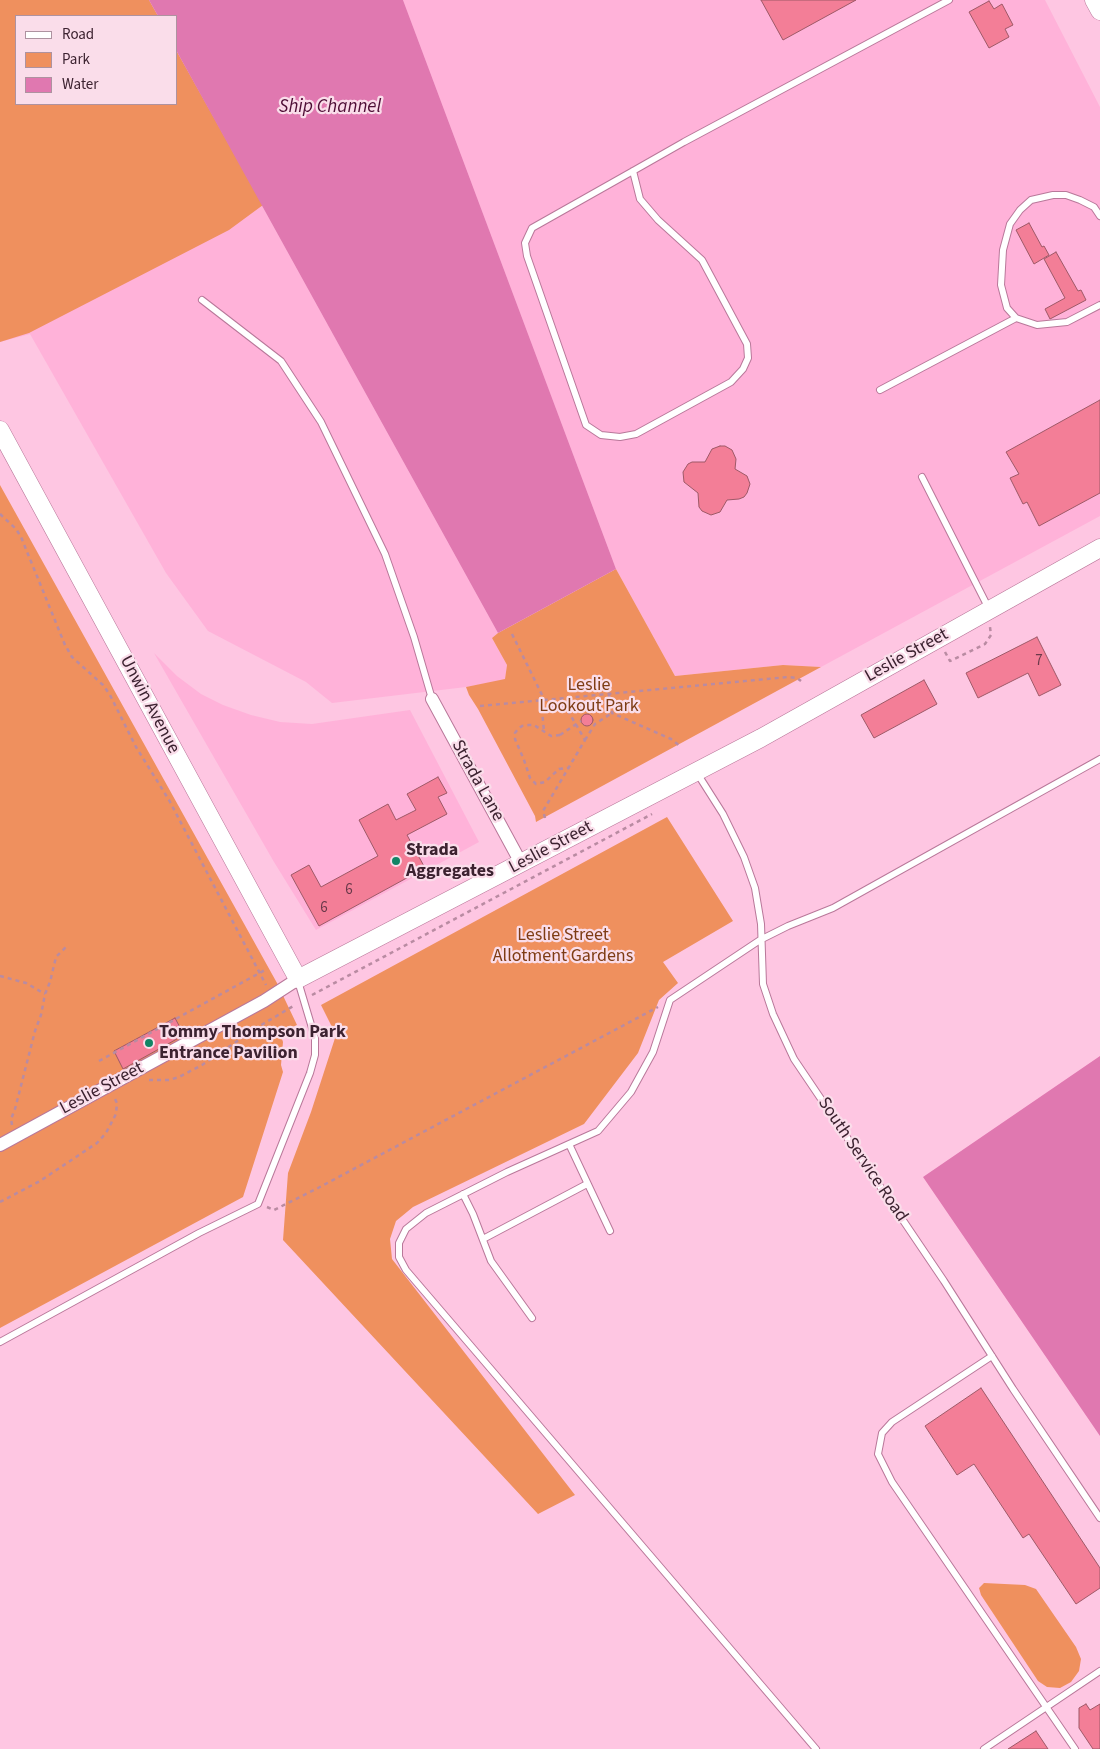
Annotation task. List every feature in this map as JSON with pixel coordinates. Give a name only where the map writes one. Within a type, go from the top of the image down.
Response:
[{"type":"street","points":[[1094,0],[1100,11]]},
{"type":"street","name":"Unwin Avenue","points":[[0,430],[298,980]]},
{"type":"street","name":"Leslie Street","points":[[0,1145],[298,980],[990,619],[1100,548]]},
{"type":"street","name":"Strada Lane","points":[[432,699],[522,863]]},
{"type":"lane","points":[[633,171],[640,199],[658,220],[702,260],[747,344],[748,358],[743,369],[731,382],[636,434],[620,437],[601,435],[586,425],[527,256],[525,243],[532,228],[633,171],[948,0]]},
{"type":"lane","points":[[1100,216],[1094,207],[1066,196],[1053,195],[1031,200],[1020,210],[1010,224],[1002,250],[1001,285],[1007,308],[1016,318],[1037,325],[1067,322],[1100,305]]},
{"type":"lane","points":[[202,300],[281,361],[321,422],[385,554],[414,637],[432,699]]},
{"type":"lane","points":[[880,390],[1016,318]]},
{"type":"lane","points":[[922,477],[990,619]]},
{"type":"lane","points":[[816,1749],[404,1268],[400,1259],[399,1241],[406,1229],[426,1213],[598,1131],[632,1092],[652,1052],[670,1000],[760,940],[788,926],[834,908],[1100,759]]},
{"type":"lane","name":"South Service Road","points":[[696,772],[723,814],[744,857],[755,888],[761,924],[760,940],[763,984],[773,1014],[794,1059],[944,1281],[1100,1518]]},
{"type":"lane","points":[[0,1342],[199,1233],[258,1204],[310,1073],[315,1055],[315,1038],[298,980]]},
{"type":"lane","points":[[568,1144],[610,1231]]},
{"type":"lane","points":[[483,1239],[587,1184]]},
{"type":"lane","points":[[463,1194],[474,1214],[490,1261],[532,1318]]},
{"type":"lane","points":[[992,1356],[892,1422],[882,1433],[878,1454],[898,1490],[1075,1749]]},
{"type":"lane","points":[[984,1749],[1100,1671]]},
{"type":"path","points":[[0,514],[16,529],[21,537],[65,645],[72,657],[103,685],[110,695],[136,746],[169,800],[266,985]]},
{"type":"path","points":[[945,652],[950,661],[985,644],[992,635],[990,619]]},
{"type":"path","points":[[512,634],[543,701],[544,731]]},
{"type":"path","points":[[480,706],[788,677],[797,678],[801,681]]},
{"type":"path","points":[[609,695],[612,713]]},
{"type":"path","points":[[561,699],[586,740]]},
{"type":"path","points":[[545,818],[543,811],[595,724],[612,713]]},
{"type":"path","points":[[612,713],[671,739],[680,746]]},
{"type":"path","points":[[568,768],[559,770],[541,784],[536,784],[528,773],[516,744],[515,734],[522,726],[534,725],[551,736],[560,735],[581,721]]},
{"type":"path","points":[[324,988],[656,812]]},
{"type":"path","points":[[16,1136],[11,1119],[41,1015],[44,994],[50,982],[56,957],[66,947]]},
{"type":"path","points":[[99,1061],[265,970]]},
{"type":"path","points":[[0,976],[26,983],[44,994]]},
{"type":"path","points":[[258,1204],[274,1210],[670,1000]]},
{"type":"path","points":[[126,1076],[157,1081],[179,1077],[202,1065],[281,1012]]},
{"type":"path","points":[[0,1202],[40,1181],[82,1154],[101,1139],[115,1116],[117,1107],[117,1102],[107,1085]]},
{"type":"shaded area","points":[[0,0],[149,0],[157,15],[15,15],[15,105],[178,105],[178,54],[498,633],[492,638],[507,665],[505,680],[466,687],[332,703],[306,682],[208,631],[166,573],[30,334],[0,342]]},
{"type":"shaded area","points":[[403,0],[1045,0],[1100,107],[1100,516],[821,667],[783,665],[675,676],[616,569]]},
{"type":"shaded area","points":[[154,653],[177,676],[201,694],[223,705],[251,715],[280,722],[312,724],[410,710],[479,842],[316,930],[274,862]]},
{"type":"green space","points":[[0,0],[149,0],[157,15],[15,15],[15,105],[178,105],[178,54],[263,205],[229,230],[29,333],[0,342]]},
{"type":"green space","points":[[0,485],[277,983],[297,1025],[280,1033],[283,1042],[281,1065],[283,1072],[243,1197],[0,1328]]},
{"type":"green space","name":"Leslie Lookout Park","points":[[616,569],[675,676],[783,665],[821,667],[536,822],[535,816],[466,687],[505,679],[507,665],[492,638],[498,633]]},
{"type":"green space","name":"Leslie Street Allotment Gardens","points":[[667,817],[733,921],[663,962],[678,983],[659,1000],[638,1053],[584,1124],[413,1207],[396,1221],[390,1239],[392,1259],[575,1495],[538,1514],[283,1240],[288,1173],[311,1112],[336,1035],[321,1005]]},
{"type":"green space","points":[[984,1583],[1025,1585],[1036,1589],[1076,1647],[1081,1659],[1079,1671],[1071,1682],[1060,1688],[1047,1687],[1038,1681],[981,1595],[979,1588]]},
{"type":"water","name":"Ship Channel","points":[[149,0],[403,0],[616,569],[498,633],[178,54],[178,15],[157,15]]},
{"type":"water","points":[[1100,1056],[1100,1436],[923,1177]]},
{"type":"building","points":[[761,0],[856,0],[783,40]]},
{"type":"building","points":[[989,1],[994,9],[1002,4],[1013,25],[1005,29],[1009,37],[989,48],[969,12]]},
{"type":"building","points":[[1029,223],[1042,247],[1044,246],[1049,255],[1034,264],[1016,230]]},
{"type":"building","points":[[1056,252],[1078,291],[1081,290],[1086,300],[1050,319],[1045,309],[1065,298],[1044,259]]},
{"type":"building","points":[[1100,400],[1100,493],[1039,526],[1027,502],[1023,504],[1010,478],[1019,474],[1006,452]]},
{"type":"building","points":[[725,446],[732,450],[736,459],[735,469],[747,476],[750,484],[744,497],[727,500],[720,512],[711,515],[702,511],[699,507],[698,493],[684,482],[683,472],[688,464],[692,462],[705,462],[712,449]]},
{"type":"building","points":[[1037,637],[1061,685],[1039,696],[1028,673],[978,698],[966,673]]},
{"type":"building","points":[[924,680],[937,704],[874,738],[861,715]]},
{"type":"building","points":[[585,714],[589,714],[593,720],[589,726],[585,726],[581,722],[581,718]]},
{"type":"building","name":"Strada Aggregates","points":[[438,777],[447,793],[438,797],[447,814],[407,835],[425,868],[319,926],[291,875],[309,865],[321,887],[378,856],[359,820],[388,804],[396,820],[416,810],[407,794]]},
{"type":"building","name":"Tommy Thompson Park Entrance Pavilion","points":[[175,1018],[184,1035],[123,1069],[114,1051]]},
{"type":"building","points":[[981,1388],[1100,1568],[1100,1588],[1076,1604],[1029,1534],[1023,1538],[974,1464],[957,1475],[925,1426]]},
{"type":"building","points":[[1086,1704],[1090,1710],[1100,1704],[1100,1749],[1093,1749],[1079,1728],[1079,1708]]},
{"type":"building","points":[[1036,1731],[1048,1749],[1008,1749]]},
{"type":"place","name":"Strada Aggregates","points":[[396,861]]},
{"type":"place","name":"Tommy Thompson Park Entrance Pavilion","points":[[149,1043]]}]
